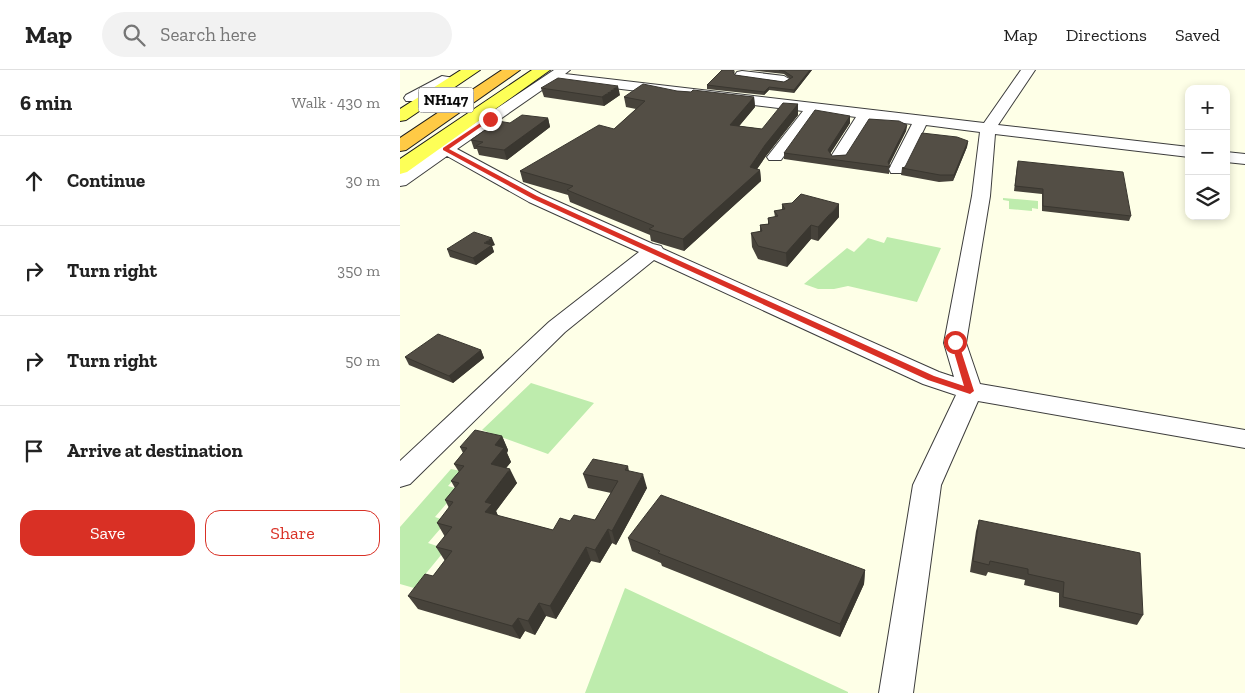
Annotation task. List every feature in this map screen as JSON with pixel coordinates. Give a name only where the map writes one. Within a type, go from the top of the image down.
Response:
[{"type":"highway","name":"NH147","points":[[401,120],[492,70]]},
{"type":"highway","name":"NH147","points":[[400,146],[512,70]]},
{"type":"main road","points":[[401,120],[457,77],[472,70]]},
{"type":"main road","points":[[400,159],[530,70]]},
{"type":"main road","points":[[400,168],[552,72]]},
{"type":"street","points":[[896,693],[927,485],[970,391],[955,342],[981,196],[988,128],[1028,70]]},
{"type":"street","points":[[400,181],[552,72],[865,114],[1185,152]]},
{"type":"street","points":[[722,96],[744,72],[788,75]]},
{"type":"street","points":[[767,100],[788,75]]},
{"type":"street","points":[[412,98],[442,80],[457,77]]},
{"type":"street","points":[[775,157],[813,107]]},
{"type":"street","points":[[838,158],[865,114]]},
{"type":"street","points":[[896,169],[921,120]]},
{"type":"street","points":[[445,149],[535,198],[654,250],[931,378],[970,391],[1245,439]]},
{"type":"street","points":[[1230,157],[1245,159]]},
{"type":"street","points":[[400,477],[557,327],[654,250]]},
{"type":"green space","points":[[1003,198],[1038,201],[1038,209],[1032,208],[1032,211],[1009,209],[1009,201],[1003,200]]},
{"type":"green space","points":[[887,237],[941,248],[917,302],[848,286],[834,289],[818,289],[804,284],[847,248],[854,252],[868,238],[884,243]]},
{"type":"green space","points":[[531,383],[594,403],[548,454],[482,430]]},
{"type":"green space","points":[[451,469],[461,471],[448,486],[459,489],[435,517],[447,521],[428,543],[446,549],[414,588],[400,584],[400,527]]},
{"type":"green space","points":[[625,588],[848,692],[848,693],[585,693]]},
{"type":"building","points":[[722,70],[734,70],[735,75],[784,82],[793,77],[779,70],[810,70],[794,90],[769,87],[764,92],[707,85]]},
{"type":"building","points":[[558,78],[618,86],[602,97],[541,88]]},
{"type":"building","points":[[643,84],[677,91],[691,92],[693,90],[754,97],[730,125],[762,129],[783,103],[798,104],[750,167],[760,170],[683,239],[649,229],[654,226],[567,190],[573,186],[520,171],[599,125],[614,129],[645,101],[624,97]]},
{"type":"building","points":[[815,110],[850,116],[828,150],[832,156],[846,155],[869,119],[899,121],[907,125],[888,162],[890,167],[784,153]]},
{"type":"building","points":[[522,115],[548,118],[504,150],[476,146],[483,142],[471,140],[498,121],[510,123]]},
{"type":"building","points":[[922,133],[957,137],[968,141],[954,175],[940,175],[902,168],[905,167]]},
{"type":"building","points":[[1018,161],[1123,172],[1131,216],[1043,206],[1043,189],[1015,186]]},
{"type":"building","points":[[801,194],[839,204],[818,227],[811,225],[786,253],[758,246],[751,233],[762,231],[760,225],[769,224],[768,218],[778,216],[774,211],[785,209],[782,204],[792,203]]},
{"type":"building","points":[[474,232],[492,238],[484,243],[492,245],[473,258],[447,249]]},
{"type":"building","points":[[438,334],[481,350],[449,376],[405,357]]},
{"type":"building","points":[[475,430],[502,436],[495,445],[504,448],[491,464],[510,469],[485,502],[492,504],[485,512],[553,530],[560,518],[570,521],[574,515],[595,520],[618,481],[583,474],[593,459],[628,466],[625,470],[643,474],[612,531],[608,529],[595,550],[586,547],[550,606],[539,603],[528,621],[518,618],[512,626],[408,596],[425,574],[433,576],[452,551],[436,547],[452,527],[437,523],[453,502],[445,500],[459,483],[451,481],[464,466],[454,464],[467,448],[460,447]]},
{"type":"building","points":[[661,495],[865,570],[840,624],[658,553],[660,551],[628,538]]},
{"type":"building","points":[[979,520],[1140,553],[1143,615],[1063,597],[1064,582],[1028,574],[1028,569],[990,561],[989,565],[973,561]]},
{"type":"route","points":[[490,119],[445,149],[535,198],[654,250],[931,378],[970,391],[955,342]]}]
